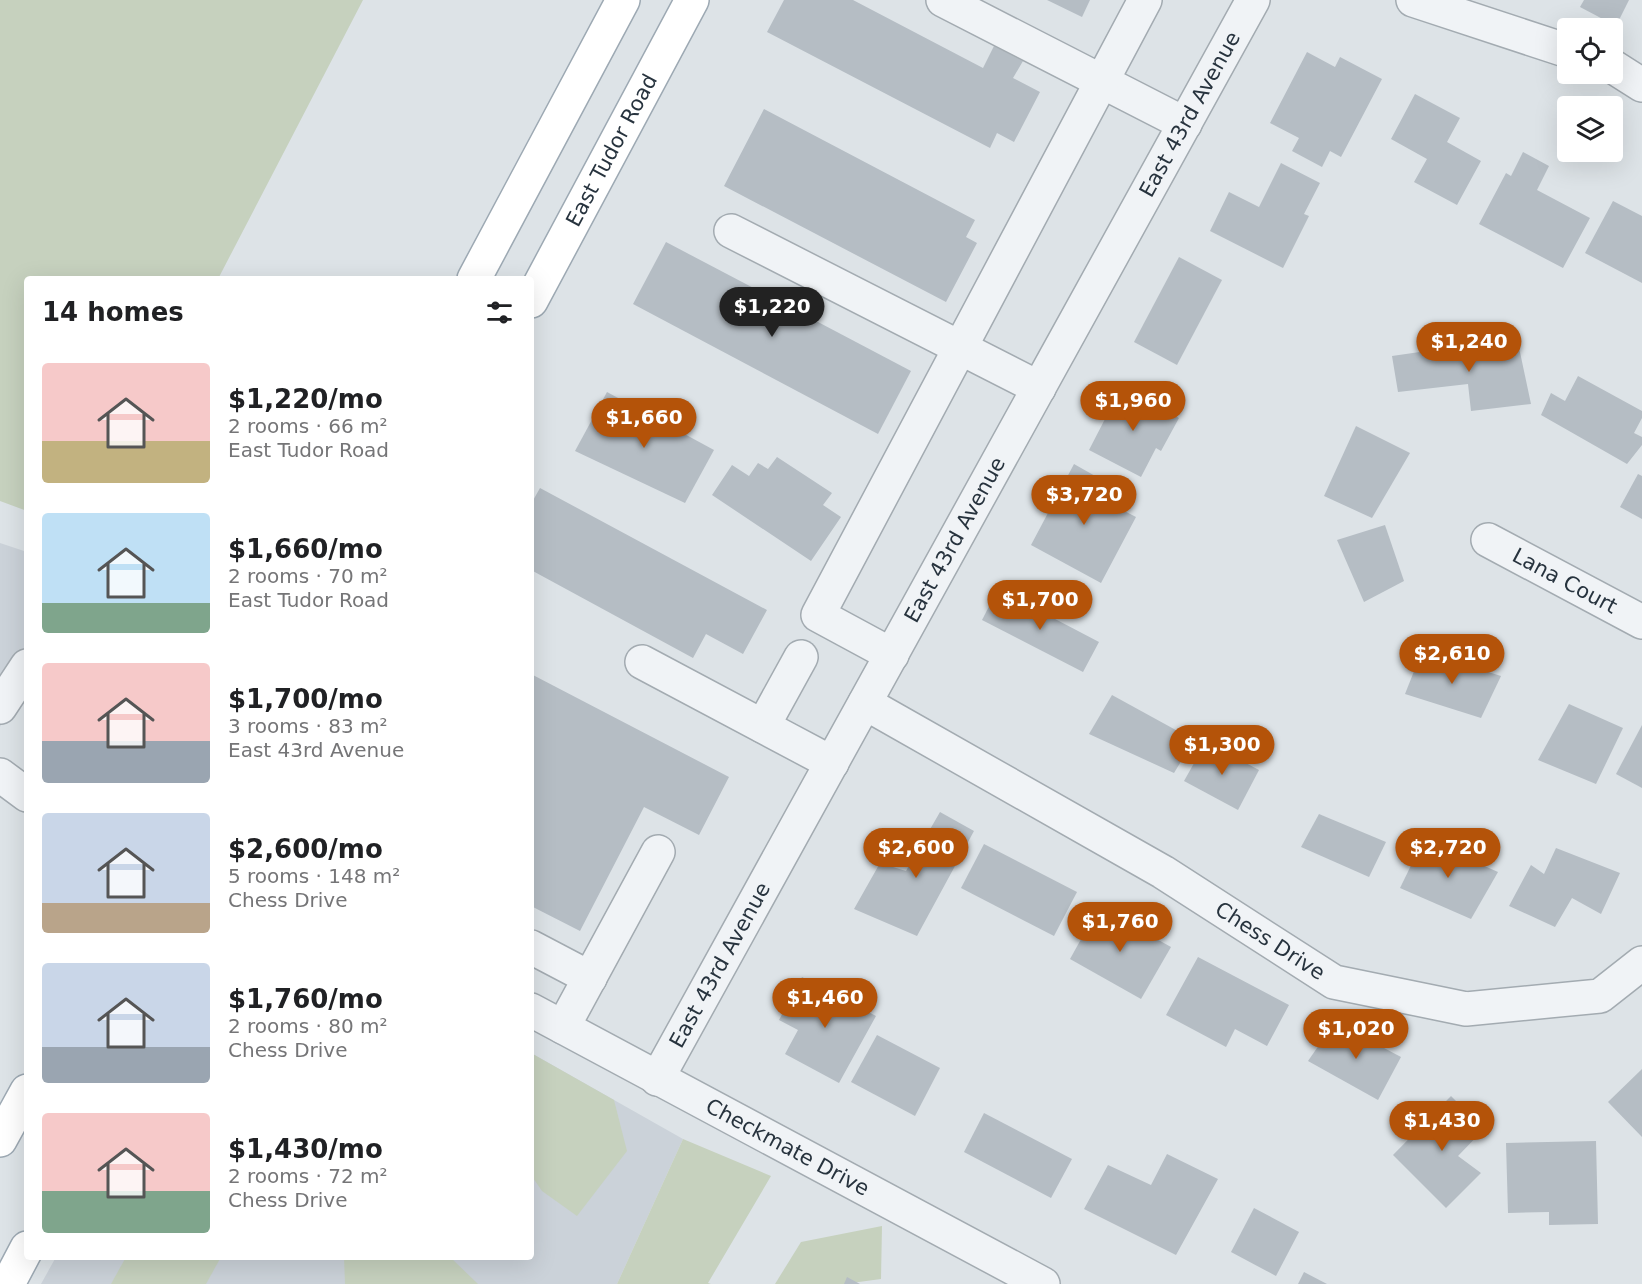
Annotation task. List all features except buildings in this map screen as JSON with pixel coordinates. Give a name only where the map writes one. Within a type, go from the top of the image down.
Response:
[{"type":"main road","points":[[476,276],[622,0]]},
{"type":"main road","name":"East Tudor Road","points":[[534,295],[692,0]]},
{"type":"main road","points":[[0,1140],[24,1096]]},
{"type":"main road","points":[[8,1284],[24,1254]]},
{"type":"street","points":[[942,0],[1185,124]]},
{"type":"street","points":[[892,655],[818,615],[1145,0]]},
{"type":"street","name":"East 43rd Avenue","points":[[657,1079],[1253,0]]},
{"type":"street","points":[[1413,0],[1557,47]]},
{"type":"street","points":[[1623,73],[1642,85]]},
{"type":"street","points":[[731,231],[1039,388]]},
{"type":"street","name":"Lana Court","points":[[1488,540],[1642,622]]},
{"type":"street","points":[[763,726],[801,657]]},
{"type":"street","points":[[642,662],[832,763]]},
{"type":"street","points":[[0,707],[24,671]]},
{"type":"street","name":"Chess Drive","points":[[865,703],[1163,872],[1334,982],[1466,1009],[1600,996],[1642,963]]},
{"type":"street","points":[[0,775],[24,793]]},
{"type":"street","points":[[563,1027],[658,852]]},
{"type":"street","points":[[534,949],[590,978]]},
{"type":"street","name":"Checkmate Drive","points":[[534,1012],[657,1079],[995,1273],[1043,1284]]},
{"type":"shaded area","points":[[0,543],[24,551],[24,681],[0,727]]},
{"type":"shaded area","points":[[534,1055],[683,1139],[617,1284],[41,1284],[54,1260],[534,1260]]},
{"type":"green space","points":[[0,0],[363,0],[220,276],[24,276],[24,510],[0,501]]},
{"type":"green space","points":[[534,1055],[614,1100],[627,1151],[577,1216],[542,1191],[534,1179]]},
{"type":"green space","points":[[683,1139],[771,1176],[708,1283],[711,1284],[617,1284]]},
{"type":"green space","points":[[882,1226],[881,1279],[844,1284],[775,1284],[801,1242]]},
{"type":"green space","points":[[124,1260],[219,1260],[206,1284],[111,1284]]},
{"type":"green space","points":[[344,1260],[453,1260],[478,1284],[345,1284]]}]
